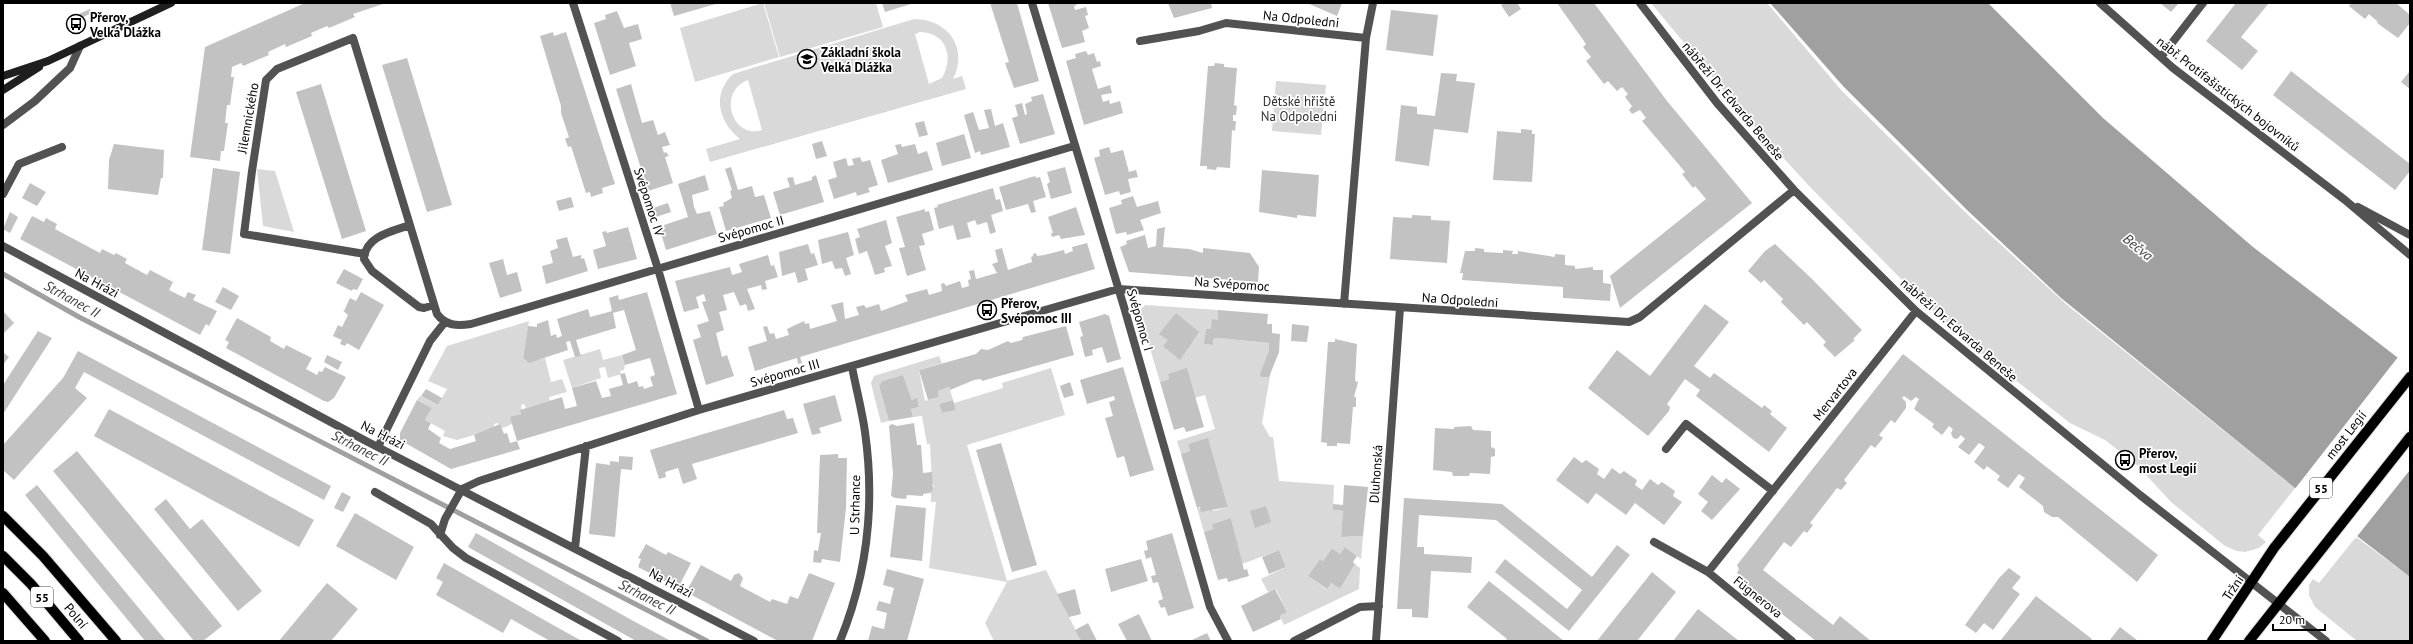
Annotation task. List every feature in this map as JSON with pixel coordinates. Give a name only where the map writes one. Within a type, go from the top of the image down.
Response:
[{"type":"main road","name":"most Legií","points":[[2274,548],[2410,377]]},
{"type":"main road","points":[[2249,641],[2410,437]]},
{"type":"main road","points":[[3,516],[43,556],[116,641]]},
{"type":"main road","name":"Tržní","points":[[2212,641],[2274,548]]},
{"type":"main road","name":"Polní","points":[[3,556],[31,584],[79,641]]},
{"type":"main road","points":[[3,593],[44,641]]},
{"type":"street","points":[[3,76],[48,61],[171,3]]},
{"type":"street","name":"Svépomoc IV","points":[[572,3],[658,268],[699,410]]},
{"type":"street","name":"Svépomoc I","points":[[1032,3],[1118,289],[1210,607],[1228,641]]},
{"type":"street","points":[[1344,304],[1366,38],[1373,3]]},
{"type":"street","name":"nábřeží Dr. Edvarda Beneše","points":[[1640,3],[1717,103],[1794,190],[1916,311],[1968,356],[2326,641]]},
{"type":"street","name":"nábř. Protifašistických bojovníků","points":[[2100,3],[2161,57],[2345,200],[2410,256]]},
{"type":"street","points":[[2161,57],[2202,3]]},
{"type":"street","name":"Na Odpoledni","points":[[1140,40],[1199,31],[1226,23],[1366,38]]},
{"type":"street","name":"Jilemnického","points":[[364,254],[244,234],[264,88],[270,74],[277,69],[353,38],[434,306],[437,314],[445,322]]},
{"type":"street","points":[[3,124],[35,100],[70,68],[80,46]]},
{"type":"street","points":[[3,90],[48,61]]},
{"type":"street","name":"Svépomoc II","points":[[445,322],[460,326],[471,324],[1074,146]]},
{"type":"street","points":[[3,194],[19,164],[62,147]]},
{"type":"street","name":"Na Odpoledni","points":[[1344,304],[1629,322],[1640,317],[1794,190]]},
{"type":"street","name":"nábř. Protifašistických bojovníků","points":[[2345,200],[2410,235]]},
{"type":"street","points":[[410,225],[378,237],[368,246],[364,254],[368,267],[396,291],[419,307],[424,308],[434,306]]},
{"type":"street","name":"Na Hrázi","points":[[3,246],[378,447],[754,641]]},
{"type":"street","name":"Na Svépomoc","points":[[1118,289],[1344,304]]},
{"type":"street","name":"Svépomoc III","points":[[462,489],[586,446],[699,410],[1118,289]]},
{"type":"street","name":"Dluhonská","points":[[1376,641],[1400,308]]},
{"type":"street","name":"Mervartova","points":[[1708,572],[1916,311]]},
{"type":"street","points":[[378,447],[430,341],[445,322]]},
{"type":"street","name":"U Strhance","points":[[840,641],[859,584],[866,552],[868,460],[865,432],[852,366]]},
{"type":"street","points":[[1666,449],[1686,424],[1773,491]]},
{"type":"street","points":[[575,548],[586,446]]},
{"type":"street","points":[[440,535],[445,519],[462,489]]},
{"type":"street","points":[[375,492],[431,524],[440,535],[466,558],[618,641]]},
{"type":"street","points":[[1654,542],[1708,572]]},
{"type":"street","name":"Fügnerova","points":[[1708,572],[1792,641]]},
{"type":"street","points":[[1294,641],[1360,607],[1379,606]]},
{"type":"green space","points":[[763,3],[779,57],[695,82],[680,28]]},
{"type":"green space","points":[[764,3],[876,3],[883,27],[780,57]]},
{"type":"green space","points":[[1651,3],[1767,3],[1842,91],[1965,212],[2066,304],[2295,488],[2258,535],[2266,542],[2259,548],[2245,552],[2237,551],[2225,546],[2171,502],[2137,465],[2105,440],[2070,423],[1982,354],[1926,304],[1811,188],[1744,115]]},
{"type":"green space","points":[[914,19],[926,20],[936,24],[952,37],[958,56],[957,67],[953,79],[962,76],[966,89],[710,162],[706,149],[740,139],[727,125],[720,108],[722,91],[726,82],[733,74]],"holes":[[[920,32],[929,33],[937,37],[942,41],[946,48],[946,70],[942,78],[929,84],[915,34]],[[748,80],[762,130],[752,131],[743,128],[736,122],[732,113],[731,104],[733,94],[738,86]]]},
{"type":"green space","name":"Dětské hřiště Na Odpoledni","points":[[1276,81],[1326,85],[1321,135],[1272,131]]},
{"type":"green space","points":[[257,169],[275,171],[294,232],[263,226]]},
{"type":"green space","points":[[1145,305],[1218,310],[1218,320],[1212,329],[1206,329],[1205,344],[1213,345],[1213,339],[1219,338],[1270,343],[1271,370],[1262,423],[1270,437],[1273,437],[1279,481],[1334,485],[1333,510],[1343,511],[1341,537],[1363,536],[1361,559],[1345,547],[1340,554],[1332,548],[1323,561],[1320,559],[1308,576],[1326,589],[1331,583],[1340,589],[1355,564],[1360,568],[1359,589],[1284,625],[1280,616],[1287,612],[1276,589],[1268,592],[1261,579],[1286,567],[1279,550],[1242,564],[1231,518],[1212,524],[1213,529],[1204,532],[1197,508],[1212,509],[1213,511],[1228,507],[1208,439],[1188,444],[1190,451],[1181,454],[1177,441],[1215,429],[1205,395],[1194,398],[1187,369],[1168,374],[1169,379],[1160,382],[1139,311]]},
{"type":"green space","points":[[529,321],[523,358],[529,362],[545,358],[551,382],[562,379],[567,392],[549,397],[550,401],[526,408],[524,404],[521,405],[521,413],[517,420],[506,427],[502,428],[498,423],[494,424],[494,429],[457,440],[443,436],[445,431],[425,420],[432,408],[417,400],[420,396],[438,405],[447,389],[428,381],[447,346]]},
{"type":"green space","points":[[600,349],[603,360],[622,355],[625,365],[624,370],[620,371],[621,374],[608,378],[605,367],[599,368],[601,378],[572,388],[563,360]]},
{"type":"green space","points":[[939,356],[942,363],[919,370],[925,401],[939,397],[938,391],[949,387],[953,400],[939,404],[942,413],[956,410],[954,403],[1003,388],[1002,383],[1051,368],[1065,415],[967,445],[1007,581],[1046,570],[1081,641],[994,641],[985,623],[1007,582],[929,568],[936,502],[931,502],[931,492],[934,486],[932,482],[930,444],[927,444],[922,416],[913,417],[911,409],[919,407],[917,399],[912,400],[903,375],[882,381],[879,386],[889,421],[881,423],[871,383],[874,376]]},
{"type":"green space","points":[[2356,537],[2410,577],[2410,641],[2357,641],[2315,607],[2309,595],[2309,585],[2313,579],[2319,583]]},
{"type":"water","name":"Bečva","points":[[1770,3],[1988,3],[2103,118],[2253,247],[2410,367],[2410,577],[2295,488],[2061,298],[1968,211],[1843,86]]},
{"type":"pier","points":[[2398,357],[2410,365],[2410,470],[2355,539],[2294,490]]},
{"type":"building","points":[[305,3],[386,3],[353,14],[355,17],[329,28],[327,26],[311,33],[312,36],[286,47],[285,44],[268,52],[269,55],[243,66],[241,63],[232,67],[231,77],[234,77],[230,105],[227,105],[225,123],[228,123],[224,151],[221,151],[220,161],[190,157],[205,47]]},
{"type":"building","points":[[670,3],[719,3],[674,16]]},
{"type":"building","points":[[882,3],[914,3],[885,12]]},
{"type":"building","points":[[990,3],[1017,3],[1039,81],[1014,88],[1005,63],[1009,62]]},
{"type":"building","points":[[1048,3],[1076,3],[1077,5],[1074,6],[1075,10],[1086,7],[1088,15],[1085,16],[1089,28],[1082,31],[1085,42],[1062,48]]},
{"type":"building","points":[[1168,3],[1211,3],[1212,8],[1174,18]]},
{"type":"building","points":[[1307,3],[1342,3],[1337,16]]},
{"type":"building","points":[[1504,3],[1517,3],[1521,9],[1509,17],[1501,5]]},
{"type":"building","points":[[1557,3],[1594,3],[1667,101],[1752,203],[1620,308],[1610,276],[1706,199],[1695,186],[1693,188],[1682,174],[1685,172],[1642,121],[1646,118],[1640,110],[1632,114],[1629,110],[1632,106],[1625,97],[1628,94],[1622,87],[1617,91],[1608,81],[1604,84],[1586,61],[1591,57],[1583,47],[1586,44]]},
{"type":"building","points":[[2160,3],[2179,3],[2171,12]]},
{"type":"building","points":[[2236,3],[2269,3],[2241,37],[2258,51],[2242,70],[2206,41]]},
{"type":"building","points":[[2351,3],[2396,3],[2410,15],[2410,23],[2398,38],[2377,23],[2378,22],[2369,14],[2365,19],[2349,6]]},
{"type":"building","points":[[90,9],[92,13],[81,18],[79,14]]},
{"type":"building","points":[[1391,10],[1438,15],[1433,56],[1386,50]]},
{"type":"building","points":[[617,11],[624,28],[638,24],[642,39],[629,43],[636,66],[610,75],[594,23],[606,19],[605,15]]},
{"type":"building","points":[[553,32],[554,36],[566,32],[615,184],[602,188],[603,193],[591,197],[590,192],[586,193],[571,146],[568,147],[565,139],[569,137],[540,36]]},
{"type":"building","points":[[1086,51],[1088,55],[1094,53],[1097,62],[1100,61],[1101,66],[1092,69],[1098,89],[1110,85],[1112,93],[1101,95],[1103,102],[1109,100],[1110,104],[1120,101],[1123,113],[1084,125],[1066,61],[1076,58],[1075,54]]},
{"type":"building","points":[[407,58],[452,205],[427,212],[382,65]]},
{"type":"building","points":[[1215,63],[1224,64],[1224,67],[1237,68],[1234,105],[1237,106],[1236,115],[1233,115],[1233,121],[1236,121],[1235,131],[1232,130],[1230,168],[1217,167],[1216,170],[1207,169],[1207,166],[1200,166],[1208,66],[1214,66]]},
{"type":"building","points":[[2291,71],[2410,164],[2410,171],[2395,190],[2273,95]]},
{"type":"building","points":[[2410,71],[2410,89],[2401,82]]},
{"type":"building","points":[[1441,73],[1457,74],[1456,81],[1475,83],[1468,133],[1434,129],[1429,166],[1395,161],[1401,105],[1417,107],[1417,114],[1435,116]]},
{"type":"building","points":[[321,84],[366,231],[342,239],[296,92]]},
{"type":"building","points":[[631,84],[642,123],[653,120],[658,135],[665,132],[670,145],[662,147],[664,153],[666,152],[669,156],[665,157],[673,183],[648,191],[616,89]]},
{"type":"building","points":[[1043,94],[1055,134],[1020,144],[1012,118],[1018,116],[1015,105],[1022,103],[1025,115],[1027,114],[1025,104],[1032,101],[1031,97]]},
{"type":"building","points":[[991,109],[995,126],[1003,123],[1010,147],[981,155],[980,151],[975,153],[964,115],[973,112],[979,130],[989,128],[984,110]]},
{"type":"building","points":[[924,121],[928,135],[919,137],[915,123]]},
{"type":"building","points":[[1521,129],[1532,130],[1532,134],[1535,134],[1532,182],[1493,180],[1497,131],[1521,133]]},
{"type":"building","points":[[964,134],[971,158],[942,166],[936,143]]},
{"type":"building","points":[[822,141],[827,156],[816,159],[812,144]]},
{"type":"building","points":[[114,144],[164,150],[163,178],[161,178],[158,195],[108,189],[109,160]]},
{"type":"building","points":[[901,144],[902,147],[915,144],[918,154],[927,151],[933,170],[888,183],[881,160],[898,154],[895,145]]},
{"type":"building","points":[[1109,147],[1111,153],[1123,150],[1129,172],[1136,170],[1138,177],[1128,179],[1131,192],[1120,195],[1119,191],[1105,195],[1094,158],[1100,156],[1099,150]]},
{"type":"building","points":[[860,157],[862,162],[870,160],[878,185],[868,188],[870,192],[857,196],[856,192],[834,199],[828,180],[837,177],[833,162],[846,158],[848,166],[854,165],[852,159]]},
{"type":"building","points":[[731,167],[738,190],[752,186],[755,197],[764,195],[771,218],[726,231],[719,207],[724,206],[723,203],[732,198],[730,191],[732,190],[725,169]]},
{"type":"building","points":[[1065,167],[1072,193],[1051,199],[1047,184],[1050,182],[1047,172]]},
{"type":"building","points":[[213,168],[240,172],[230,254],[202,250]]},
{"type":"building","points":[[1262,170],[1319,175],[1316,217],[1297,215],[1297,218],[1259,212]]},
{"type":"building","points":[[705,175],[709,190],[692,195],[694,207],[697,214],[710,211],[717,234],[666,250],[660,230],[665,229],[664,225],[688,217],[678,184]]},
{"type":"building","points":[[816,175],[824,202],[780,215],[773,192],[790,187],[787,178],[793,177],[795,185],[812,180],[812,177]]},
{"type":"building","points":[[1035,176],[1036,178],[1040,177],[1046,197],[1033,201],[1036,212],[1031,213],[1028,204],[1006,210],[999,187]]},
{"type":"building","points":[[30,183],[46,192],[37,206],[22,198]]},
{"type":"building","points":[[993,188],[996,200],[1000,199],[1003,211],[991,215],[996,232],[990,234],[987,222],[977,225],[975,220],[967,223],[971,237],[957,240],[953,225],[939,229],[934,208],[938,207],[937,205]]},
{"type":"building","points":[[1133,196],[1137,207],[1158,201],[1161,213],[1140,220],[1144,230],[1127,235],[1126,232],[1116,234],[1109,208],[1122,204],[1121,200]]},
{"type":"building","points":[[571,197],[574,207],[559,211],[556,201]]},
{"type":"building","points":[[668,203],[671,212],[656,217],[653,208]]},
{"type":"building","points":[[1076,207],[1085,235],[1061,239],[1059,235],[1052,237],[1051,233],[1053,233],[1048,217]]},
{"type":"building","points":[[925,209],[925,212],[929,211],[934,230],[922,234],[925,245],[919,246],[926,270],[907,276],[899,248],[905,247],[896,217]]},
{"type":"building","points":[[10,212],[18,217],[10,233],[3,229]]},
{"type":"building","points":[[1412,215],[1431,216],[1431,220],[1450,221],[1447,263],[1390,259],[1393,217],[1412,218]]},
{"type":"building","points":[[32,216],[44,222],[46,218],[57,224],[55,229],[100,253],[102,249],[114,255],[116,253],[127,259],[125,263],[147,275],[150,270],[173,282],[169,290],[185,298],[188,292],[196,295],[193,300],[217,311],[209,326],[206,324],[200,335],[20,239]]},
{"type":"building","points":[[886,220],[892,243],[885,246],[892,266],[884,268],[885,272],[875,275],[867,251],[859,254],[855,239],[860,237],[857,229]]},
{"type":"building","points":[[628,227],[637,259],[598,269],[593,250],[606,246],[602,232],[606,231],[607,233]]},
{"type":"building","points":[[1165,227],[1163,247],[1189,249],[1203,253],[1203,248],[1250,253],[1259,267],[1258,282],[1129,272],[1120,247],[1127,244],[1126,241],[1145,235],[1148,248],[1156,246],[1157,229]]},
{"type":"building","points":[[848,232],[854,255],[846,258],[851,274],[845,276],[842,268],[835,269],[832,261],[822,264],[818,240]]},
{"type":"building","points":[[567,237],[573,257],[581,255],[581,259],[584,258],[588,271],[546,284],[542,266],[553,263],[550,251],[558,248],[556,240]]},
{"type":"building","points":[[1087,243],[1095,269],[800,357],[802,363],[798,364],[797,358],[755,371],[748,347],[767,341],[763,327],[767,326],[770,334],[774,333],[776,339],[789,335],[787,329],[804,321],[805,324],[809,323],[810,329],[837,321],[831,305],[843,302],[845,319],[859,315],[856,307],[864,305],[866,308],[879,304],[881,311],[908,301],[905,295],[927,289],[929,295],[942,291],[941,284],[944,283],[946,286],[960,281],[962,288],[969,286],[968,280],[971,279],[969,271],[974,270],[976,279],[997,273],[992,264],[998,262],[995,250],[1002,248],[1008,270],[1032,262],[1031,257],[1033,254],[1036,253],[1037,256],[1064,250],[1065,254],[1073,251],[1072,247]]},
{"type":"building","points":[[808,244],[811,254],[814,253],[818,265],[805,269],[808,280],[798,283],[795,272],[782,276],[779,252]]},
{"type":"building","points":[[1775,244],[1862,330],[1853,339],[1855,340],[1835,357],[1823,345],[1826,342],[1807,322],[1804,325],[1781,302],[1783,299],[1764,280],[1761,283],[1748,271],[1765,251]]},
{"type":"building","points":[[1475,248],[1484,249],[1484,252],[1503,253],[1503,250],[1513,251],[1512,254],[1518,254],[1518,251],[1555,257],[1555,254],[1565,255],[1565,265],[1575,266],[1575,269],[1593,267],[1593,270],[1603,270],[1603,283],[1611,284],[1610,301],[1563,298],[1563,287],[1462,280],[1463,273],[1460,273],[1465,251],[1475,251]]},
{"type":"building","points":[[768,255],[771,266],[774,265],[778,277],[765,281],[767,289],[762,290],[761,285],[747,289],[755,309],[748,311],[746,304],[740,306],[734,292],[723,295],[727,310],[719,312],[724,330],[716,333],[722,357],[727,355],[734,376],[706,385],[693,340],[701,337],[697,325],[709,321],[702,302],[706,301],[704,294],[696,297],[699,308],[684,312],[675,281],[730,267],[732,275],[742,272],[739,264]]},
{"type":"building","points":[[503,259],[507,275],[517,272],[522,291],[500,298],[489,263]]},
{"type":"building","points":[[344,269],[363,279],[357,290],[353,289],[352,291],[336,283]]},
{"type":"building","points":[[223,287],[239,296],[231,310],[215,302]]},
{"type":"building","points":[[361,292],[384,305],[359,350],[347,343],[345,346],[340,344],[342,340],[333,336],[338,325],[342,327],[348,315],[341,309],[344,311],[350,298],[356,301]]},
{"type":"building","points":[[647,292],[677,394],[517,441],[510,417],[521,414],[520,410],[562,397],[565,409],[577,406],[572,388],[596,381],[602,398],[611,396],[609,389],[623,385],[620,374],[625,373],[628,384],[637,381],[639,387],[643,386],[644,389],[653,386],[650,377],[655,375],[650,358],[625,365],[622,355],[636,350],[624,310],[613,313],[616,328],[576,340],[581,356],[575,357],[570,341],[566,342],[568,350],[529,363],[523,358],[528,326],[537,327],[537,324],[548,320],[551,336],[556,334],[557,338],[562,336],[557,319],[588,309],[590,317],[612,311],[609,298],[618,295],[619,300]]},
{"type":"building","points":[[1705,304],[1729,322],[1694,366],[1710,378],[1714,373],[1762,408],[1764,405],[1772,411],[1770,414],[1787,428],[1769,452],[1696,396],[1700,390],[1685,379],[1667,404],[1670,407],[1669,411],[1648,436],[1588,388],[1617,350],[1650,376]]},
{"type":"building","points":[[1218,310],[1268,314],[1267,324],[1272,324],[1272,333],[1280,334],[1279,352],[1269,377],[1261,377],[1260,374],[1269,351],[1269,343],[1218,338],[1213,339],[1213,345],[1204,344],[1206,329],[1211,329],[1212,319],[1218,320]]},
{"type":"building","points":[[3,311],[14,323],[3,334]]},
{"type":"building","points":[[1176,313],[1199,332],[1180,360],[1163,346],[1168,340],[1159,334]]},
{"type":"building","points":[[1105,314],[1109,316],[1121,359],[1107,363],[1102,347],[1092,350],[1093,355],[1085,357],[1080,337],[1083,336],[1079,322]]},
{"type":"building","points":[[237,318],[271,337],[270,341],[284,349],[286,345],[312,358],[306,369],[317,375],[319,371],[322,372],[325,367],[346,377],[334,398],[328,402],[324,401],[226,348],[229,342],[225,340]]},
{"type":"building","points":[[1292,324],[1309,326],[1307,342],[1291,341]]},
{"type":"building","points":[[1066,326],[1074,355],[982,381],[981,379],[974,380],[950,390],[949,387],[938,391],[939,397],[928,400],[919,370],[976,354],[981,349],[988,350],[1008,341],[1011,343],[1022,340],[1023,337]]},
{"type":"building","points":[[38,331],[52,338],[3,414],[3,385]]},
{"type":"building","points":[[1335,339],[1357,344],[1355,381],[1358,382],[1354,397],[1356,397],[1356,407],[1353,407],[1350,444],[1337,443],[1337,446],[1327,446],[1327,443],[1321,442],[1328,342],[1335,342]]},
{"type":"building","points":[[78,351],[331,486],[324,500],[84,372],[75,388],[87,398],[14,480],[3,470],[3,445],[63,378]]},
{"type":"building","points":[[3,352],[9,357],[3,365]]},
{"type":"building","points":[[1903,354],[2158,555],[2137,582],[2058,517],[2052,517],[2044,512],[2043,506],[2019,487],[2025,478],[2019,474],[2008,488],[1997,480],[2000,476],[1987,466],[1984,470],[1974,462],[1985,447],[1979,443],[1969,455],[1958,447],[1965,439],[1961,435],[1957,439],[1953,438],[1951,433],[1953,429],[1949,426],[1942,435],[1932,427],[1934,424],[1914,409],[1919,399],[1916,397],[1911,401],[1904,396],[1902,398],[1906,402],[1906,408],[1895,423],[1891,420],[1879,435],[1883,438],[1875,448],[1871,445],[1844,480],[1847,483],[1841,490],[1837,488],[1810,523],[1813,525],[1807,533],[1804,531],[1791,547],[1784,542],[1763,570],[1833,625],[1840,616],[1871,641],[1816,641],[1747,586],[1749,583],[1737,573],[1739,569],[1737,565]]},
{"type":"building","points":[[327,355],[342,362],[338,370],[324,362]]},
{"type":"building","points":[[1123,367],[1154,470],[1130,477],[1124,456],[1117,458],[1105,418],[1113,416],[1109,402],[1115,400],[1114,396],[1087,404],[1080,380]]},
{"type":"building","points":[[1187,368],[1204,427],[1186,432],[1184,427],[1174,430],[1160,382],[1169,379],[1168,374]]},
{"type":"building","points":[[903,375],[912,400],[917,398],[919,407],[911,409],[913,417],[889,421],[879,386],[882,381]]},
{"type":"building","points":[[1070,382],[1074,395],[1064,398],[1060,386]]},
{"type":"building","points":[[426,389],[442,398],[438,405],[421,396]]},
{"type":"building","points":[[835,395],[842,421],[819,428],[821,433],[812,435],[803,404]]},
{"type":"building","points":[[417,400],[432,408],[425,420],[431,423],[428,429],[441,438],[439,443],[450,449],[476,441],[474,435],[500,424],[504,434],[507,433],[510,443],[517,441],[520,449],[451,469],[400,440],[400,433]]},
{"type":"building","points":[[953,400],[956,410],[942,413],[939,404]]},
{"type":"building","points":[[109,409],[314,520],[299,547],[94,436]]},
{"type":"building","points":[[784,410],[787,419],[793,418],[798,433],[692,464],[697,479],[683,484],[678,468],[665,472],[666,477],[659,479],[650,450]]},
{"type":"building","points":[[914,423],[917,445],[921,445],[923,473],[932,472],[933,490],[930,493],[923,494],[923,496],[907,495],[906,499],[895,498],[891,496],[893,474],[889,426],[892,424],[897,426]]},
{"type":"building","points":[[1471,426],[1473,430],[1491,431],[1491,447],[1495,449],[1495,456],[1491,457],[1490,474],[1470,473],[1469,476],[1453,476],[1452,472],[1433,470],[1435,428],[1454,429],[1454,427]]},
{"type":"building","points":[[1208,438],[1228,507],[1201,512],[1200,507],[1197,508],[1181,454],[1190,451],[1188,444]]},
{"type":"building","points":[[1001,443],[1037,565],[1012,572],[976,450]]},
{"type":"building","points":[[77,451],[222,626],[203,641],[194,641],[53,471]]},
{"type":"building","points":[[838,454],[838,458],[847,458],[846,508],[840,562],[822,559],[821,563],[813,562],[814,550],[818,551],[821,533],[817,533],[820,455]]},
{"type":"building","points":[[619,456],[633,457],[632,470],[621,469],[615,537],[589,534],[596,463],[610,465],[610,461],[619,462]]},
{"type":"building","points":[[1574,457],[1582,463],[1586,460],[1599,469],[1597,474],[1604,479],[1612,468],[1620,474],[1624,471],[1637,480],[1635,485],[1642,490],[1650,479],[1658,485],[1662,482],[1675,491],[1673,496],[1682,502],[1664,525],[1635,503],[1626,515],[1596,493],[1588,504],[1556,480]]},
{"type":"building","points":[[1712,475],[1722,483],[1726,478],[1740,489],[1712,520],[1701,511],[1708,502],[1698,494]]},
{"type":"building","points":[[37,485],[166,641],[145,641],[25,495]]},
{"type":"building","points":[[1344,485],[1368,487],[1363,536],[1341,537],[1343,511],[1333,510],[1333,504],[1343,505]]},
{"type":"building","points":[[342,492],[351,497],[343,512],[334,508]]},
{"type":"building","points":[[1404,498],[1502,504],[1592,577],[1617,545],[1630,555],[1569,631],[1495,572],[1505,559],[1567,609],[1582,590],[1496,520],[1419,515],[1417,547],[1424,547],[1424,554],[1472,557],[1471,573],[1431,571],[1428,618],[1412,617],[1412,609],[1397,609]]},
{"type":"building","points":[[166,499],[190,529],[202,519],[262,591],[238,611],[154,509]]},
{"type":"building","points":[[896,505],[926,508],[922,561],[890,557]]},
{"type":"building","points":[[1266,506],[1271,522],[1255,528],[1250,511]]},
{"type":"building","points":[[355,513],[414,547],[396,580],[336,546]]},
{"type":"building","points":[[1231,518],[1244,570],[1247,569],[1249,576],[1228,582],[1227,578],[1218,580],[1204,532],[1213,529],[1212,524]]},
{"type":"building","points":[[476,533],[671,641],[636,641],[468,547]]},
{"type":"building","points":[[1172,533],[1194,608],[1168,616],[1165,607],[1161,608],[1158,601],[1163,599],[1158,582],[1153,583],[1151,576],[1156,575],[1151,557],[1146,559],[1144,551],[1148,550],[1146,541]]},
{"type":"building","points":[[646,544],[666,555],[668,552],[691,563],[678,588],[638,567],[641,559],[638,558]]},
{"type":"building","points":[[1345,547],[1357,556],[1353,562],[1355,564],[1340,589],[1331,583],[1327,589],[1308,576],[1320,559],[1323,561],[1332,548],[1340,554]]},
{"type":"building","points":[[1279,550],[1286,567],[1269,574],[1262,557]]},
{"type":"building","points":[[1141,559],[1148,581],[1111,592],[1105,569]]},
{"type":"building","points":[[444,563],[582,641],[550,641],[511,619],[503,633],[436,595],[443,582],[436,578]]},
{"type":"building","points":[[701,565],[731,581],[734,575],[739,573],[743,578],[740,586],[770,602],[772,599],[787,604],[790,596],[798,599],[809,573],[835,583],[812,641],[778,641],[686,592]]},
{"type":"building","points":[[2009,568],[2021,577],[2012,588],[2020,594],[1993,630],[1984,623],[1976,633],[1965,625],[1999,578]]},
{"type":"building","points":[[887,569],[924,579],[907,641],[868,641],[872,626],[884,629],[887,613],[876,610],[879,601],[890,604],[894,588],[883,585]]},
{"type":"building","points":[[1652,572],[1676,592],[1637,641],[1597,641]]},
{"type":"building","points":[[1489,581],[1564,641],[1505,641],[1507,639],[1467,607]]},
{"type":"building","points":[[327,583],[358,609],[331,641],[279,641]]},
{"type":"building","points":[[1075,589],[1081,614],[1069,617],[1057,594]]},
{"type":"building","points":[[1275,589],[1287,612],[1280,616],[1281,619],[1253,632],[1241,606]]},
{"type":"building","points":[[2036,596],[2092,639],[2091,641],[2000,641]]},
{"type":"building","points":[[1698,609],[1711,619],[1739,641],[1673,641]]},
{"type":"building","points":[[1139,614],[1152,641],[1127,641],[1118,624]]},
{"type":"building","points":[[1088,623],[1097,641],[1081,641],[1075,630]]},
{"type":"building","points":[[2120,627],[2138,641],[2109,641]]},
{"type":"building","points":[[1207,633],[1211,641],[1190,641]]},
{"type":"waterway","name":"Strhanec II","points":[[3,274],[79,317],[707,641]]},
{"type":"place","name":"Přerov, Velká Dlážka","points":[[76,24]]},
{"type":"place","name":"Základní škola Velká Dlážka","points":[[807,59]]},
{"type":"place","name":"Přerov, Svépomoc III","points":[[987,310]]},
{"type":"place","name":"Přerov, most Legií","points":[[2125,460]]}]
